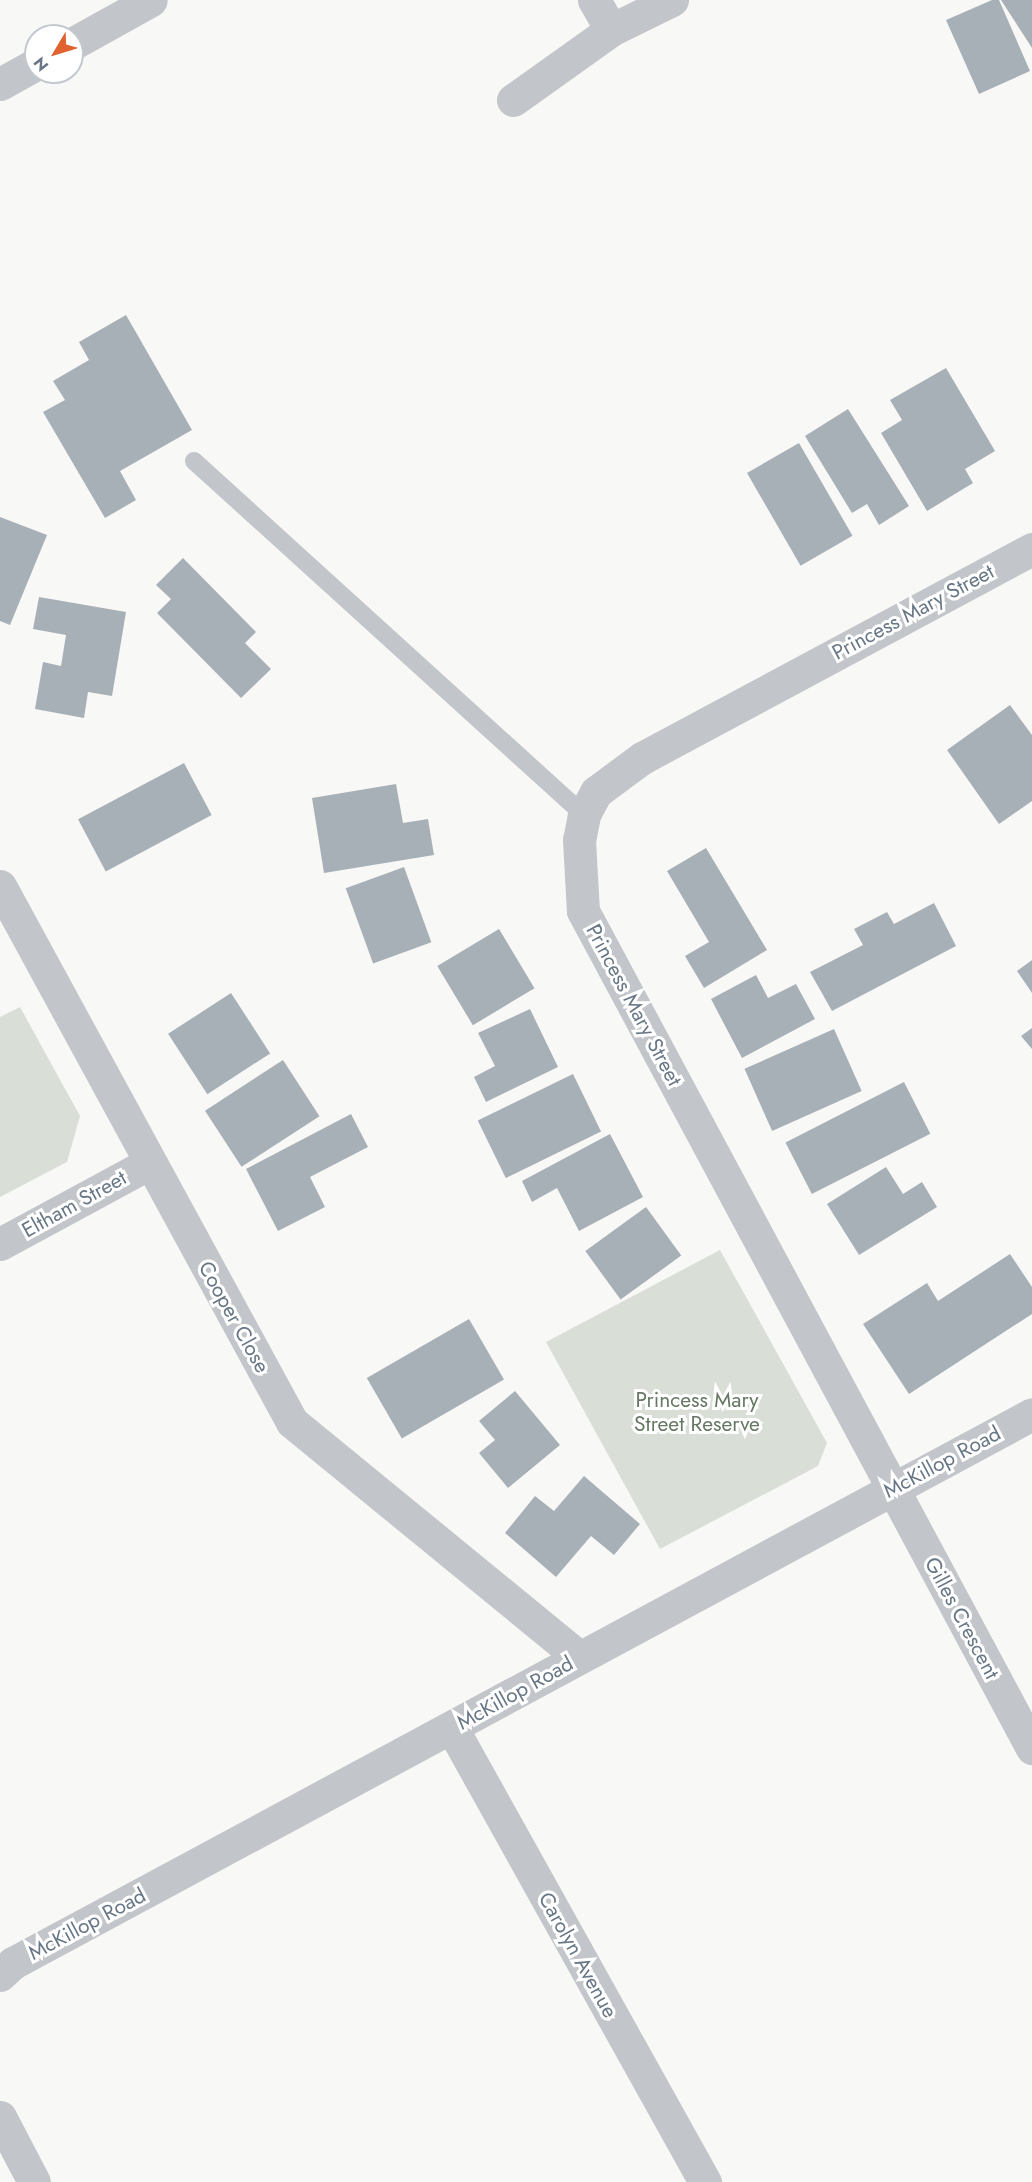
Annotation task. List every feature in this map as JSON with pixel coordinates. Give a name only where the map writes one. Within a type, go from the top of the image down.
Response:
[{"type":"street","points":[[84,37],[151,0]]},
{"type":"street","points":[[594,0],[611,30]]},
{"type":"street","points":[[513,100],[611,30],[672,0]]},
{"type":"street","points":[[0,84],[24,71]]},
{"type":"street","name":"Princess Mary Street","points":[[893,1488],[584,911],[579,840],[584,815],[596,792],[642,758],[1032,549]]},
{"type":"street","name":"Cooper Close","points":[[0,886],[148,1164],[292,1422],[579,1657]]},
{"type":"street","name":"Eltham Street","points":[[0,1244],[148,1164]]},
{"type":"street","name":"McKillop Road","points":[[0,1975],[13,1963],[1032,1414]]},
{"type":"street","name":"Gilles Crescent","points":[[893,1488],[1032,1748]]},
{"type":"street","name":"Carolyn Avenue","points":[[452,1728],[705,2182]]},
{"type":"street","points":[[0,2117],[34,2182]]},
{"type":"lane","points":[[194,461],[584,815]]},
{"type":"green space","points":[[20,1007],[80,1116],[67,1162],[0,1197],[0,1017]]},
{"type":"green space","name":"Princess Mary Street Reserve","points":[[720,1250],[827,1443],[818,1466],[660,1549],[546,1342]]},
{"type":"building","points":[[992,0],[999,0],[1030,71],[979,94],[946,20]]},
{"type":"building","points":[[1001,0],[1032,0],[1032,48]]},
{"type":"building","points":[[126,315],[192,430],[120,471],[136,500],[105,518],[43,412],[65,400],[53,381],[89,360],[79,342]]},
{"type":"building","points":[[946,368],[995,451],[965,469],[973,483],[927,511],[881,433],[902,420],[890,400]]},
{"type":"building","points":[[848,409],[909,506],[879,525],[867,504],[852,513],[805,436]]},
{"type":"building","points":[[799,443],[852,536],[801,566],[747,473]]},
{"type":"building","points":[[0,517],[47,535],[10,625],[0,621]]},
{"type":"building","points":[[183,558],[256,632],[245,643],[271,669],[241,698],[157,613],[171,599],[156,585]]},
{"type":"building","points":[[39,597],[126,612],[112,696],[88,692],[84,718],[35,709],[43,662],[61,666],[66,635],[33,629]]},
{"type":"building","points":[[1010,705],[1032,735],[1032,801],[999,824],[947,750]]},
{"type":"building","points":[[184,763],[212,815],[106,871],[78,819]]},
{"type":"building","points":[[396,784],[403,823],[428,819],[434,855],[324,873],[312,798]]},
{"type":"building","points":[[706,848],[767,950],[704,988],[685,956],[709,942],[667,871]]},
{"type":"building","points":[[404,867],[431,942],[373,963],[346,888]]},
{"type":"building","points":[[934,903],[956,946],[832,1011],[810,972],[863,945],[854,929],[887,912],[894,924]]},
{"type":"building","points":[[499,929],[535,988],[473,1025],[437,966]]},
{"type":"building","points":[[1032,960],[1032,993],[1017,971]]},
{"type":"building","points":[[756,975],[768,998],[796,984],[815,1019],[742,1058],[711,999]]},
{"type":"building","points":[[231,993],[270,1053],[207,1094],[168,1034]]},
{"type":"building","points":[[530,1009],[558,1067],[486,1102],[474,1077],[495,1066],[478,1033]]},
{"type":"building","points":[[1032,1028],[1032,1049],[1021,1036]]},
{"type":"building","points":[[834,1029],[862,1091],[772,1131],[744,1069]]},
{"type":"building","points":[[283,1060],[319,1116],[241,1167],[205,1111]]},
{"type":"building","points":[[573,1074],[601,1132],[506,1178],[478,1120]]},
{"type":"building","points":[[904,1082],[930,1134],[812,1194],[785,1142]]},
{"type":"building","points":[[351,1114],[368,1147],[310,1177],[325,1207],[278,1231],[246,1169]]},
{"type":"building","points":[[610,1134],[643,1197],[579,1231],[557,1188],[532,1202],[522,1181]]},
{"type":"building","points":[[886,1167],[903,1194],[922,1182],[937,1207],[859,1255],[827,1204]]},
{"type":"building","points":[[646,1207],[681,1256],[621,1300],[585,1251]]},
{"type":"building","points":[[1010,1254],[1032,1287],[1032,1314],[909,1394],[863,1324],[927,1283],[938,1301]]},
{"type":"building","points":[[469,1319],[504,1380],[402,1439],[367,1378]]},
{"type":"building","points":[[515,1391],[560,1445],[508,1488],[479,1453],[495,1440],[479,1421]]},
{"type":"building","points":[[584,1476],[640,1524],[614,1555],[591,1536],[556,1577],[505,1533],[535,1496],[554,1511]]}]
